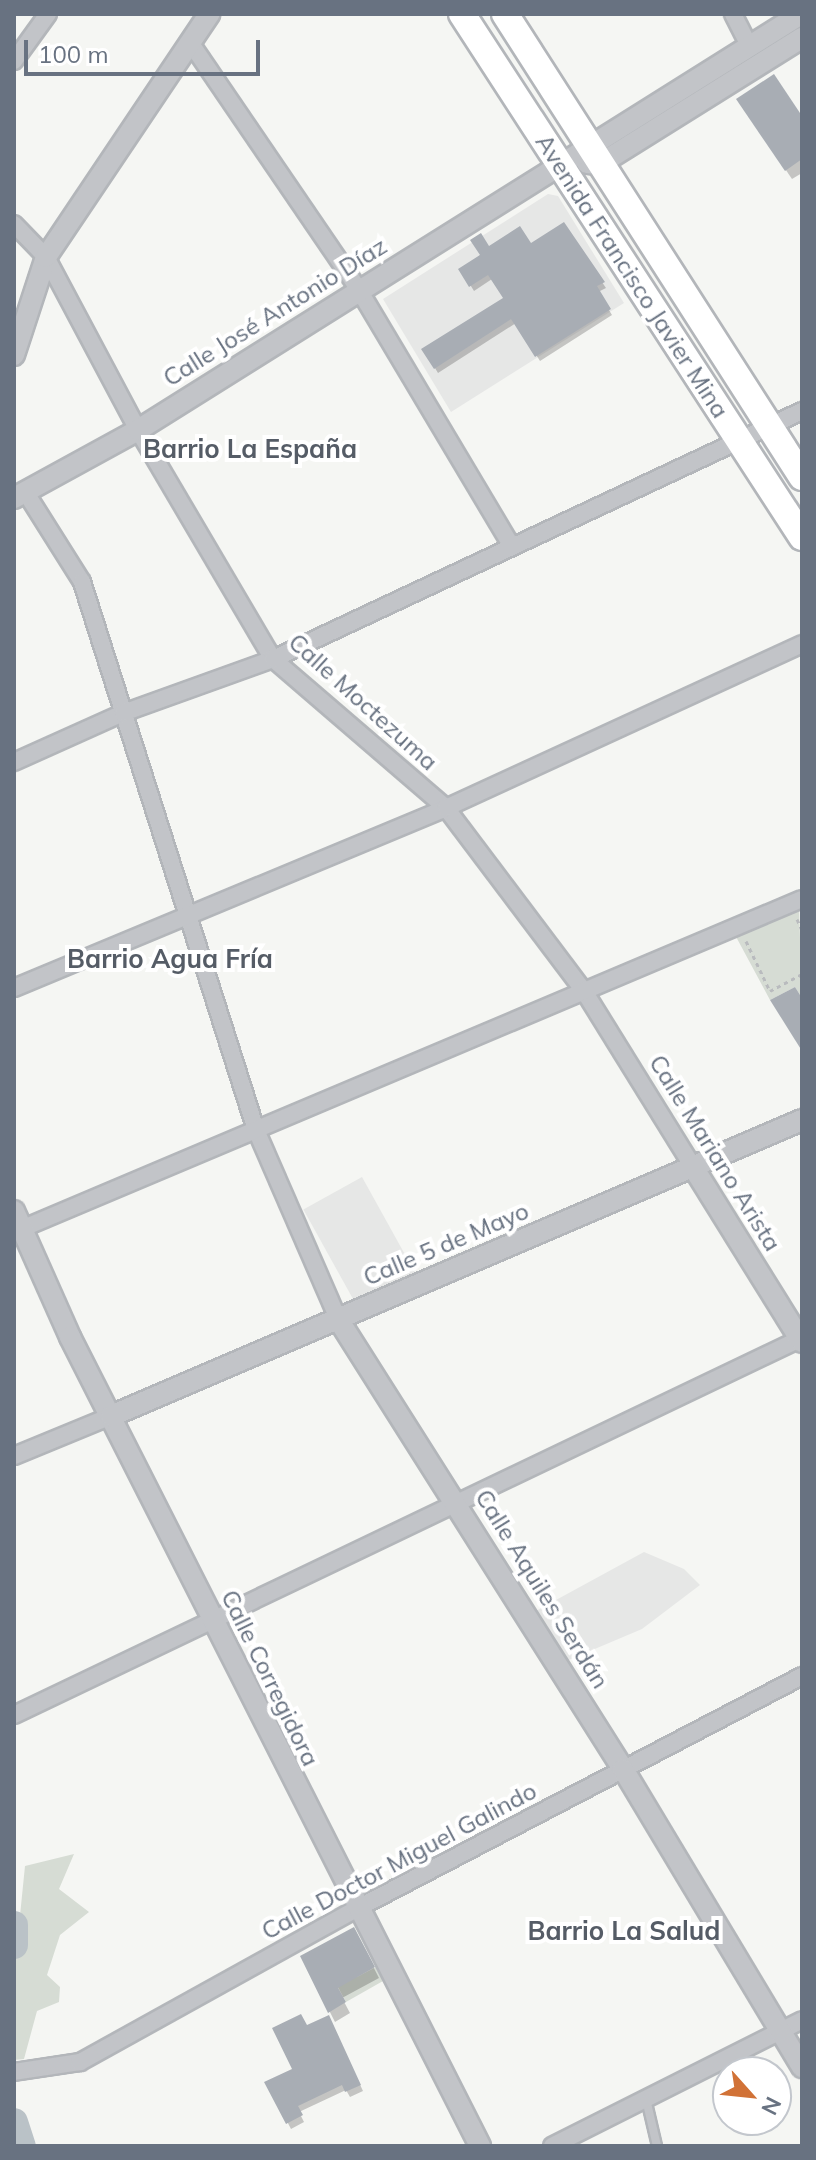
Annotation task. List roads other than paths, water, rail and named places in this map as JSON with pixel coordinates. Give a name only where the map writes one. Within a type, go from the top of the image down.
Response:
[{"type":"main road","name":"Avenida Francisco Javier Mina","points":[[462,14],[802,537]]},
{"type":"main road","name":"Avenida Francisco Javier Mina","points":[[505,14],[802,477]]},
{"type":"street","points":[[14,61],[48,14]]},
{"type":"street","points":[[14,355],[46,257],[209,14]]},
{"type":"street","points":[[733,14],[749,45]]},
{"type":"street","points":[[594,155],[749,45],[801,14]]},
{"type":"street","points":[[594,155],[802,38]]},
{"type":"street","points":[[190,42],[359,290],[511,545]]},
{"type":"street","name":"Calle José Antonio Díaz","points":[[20,496],[138,430],[559,162],[594,155]]},
{"type":"street","name":"Calle Moctezuma","points":[[14,224],[46,257],[138,430],[273,659],[446,808],[584,991]]},
{"type":"street","points":[[14,762],[123,713],[273,659],[511,545],[740,443],[802,411]]},
{"type":"street","name":"Calle Aquiles Serdán","points":[[20,496],[82,582],[256,1130],[338,1319],[623,1769],[802,2067]]},
{"type":"street","points":[[14,988],[446,808],[802,644]]},
{"type":"street","points":[[16,1224],[256,1130],[802,899]]},
{"type":"street","name":"Calle Mariano Arista","points":[[584,991],[801,1340]]},
{"type":"street","name":"Calle 5 de Mayo","points":[[111,1416],[802,1120]]},
{"type":"street","name":"Calle Corregidora","points":[[16,1224],[356,1909],[480,2146]]},
{"type":"street","points":[[14,1715],[801,1340]]},
{"type":"street","points":[[14,1456],[111,1416]]},
{"type":"street","name":"Calle Doctor Miguel Galindo","points":[[14,2072],[41,2071],[80,2062],[356,1909],[802,1676]]},
{"type":"street","points":[[552,2146],[802,2020]]},
{"type":"lane","points":[[646,2099],[657,2146]]},
{"type":"waterway","points":[[14,1925],[14,1945]]},
{"type":"waterway","points":[[14,2122],[22,2146]]},
{"type":"district","name":"Barrio La España","points":[[250,449]]},
{"type":"district","name":"Barrio Agua Fría","points":[[170,959]]},
{"type":"district","name":"Barrio La Salud","points":[[624,1931]]}]
